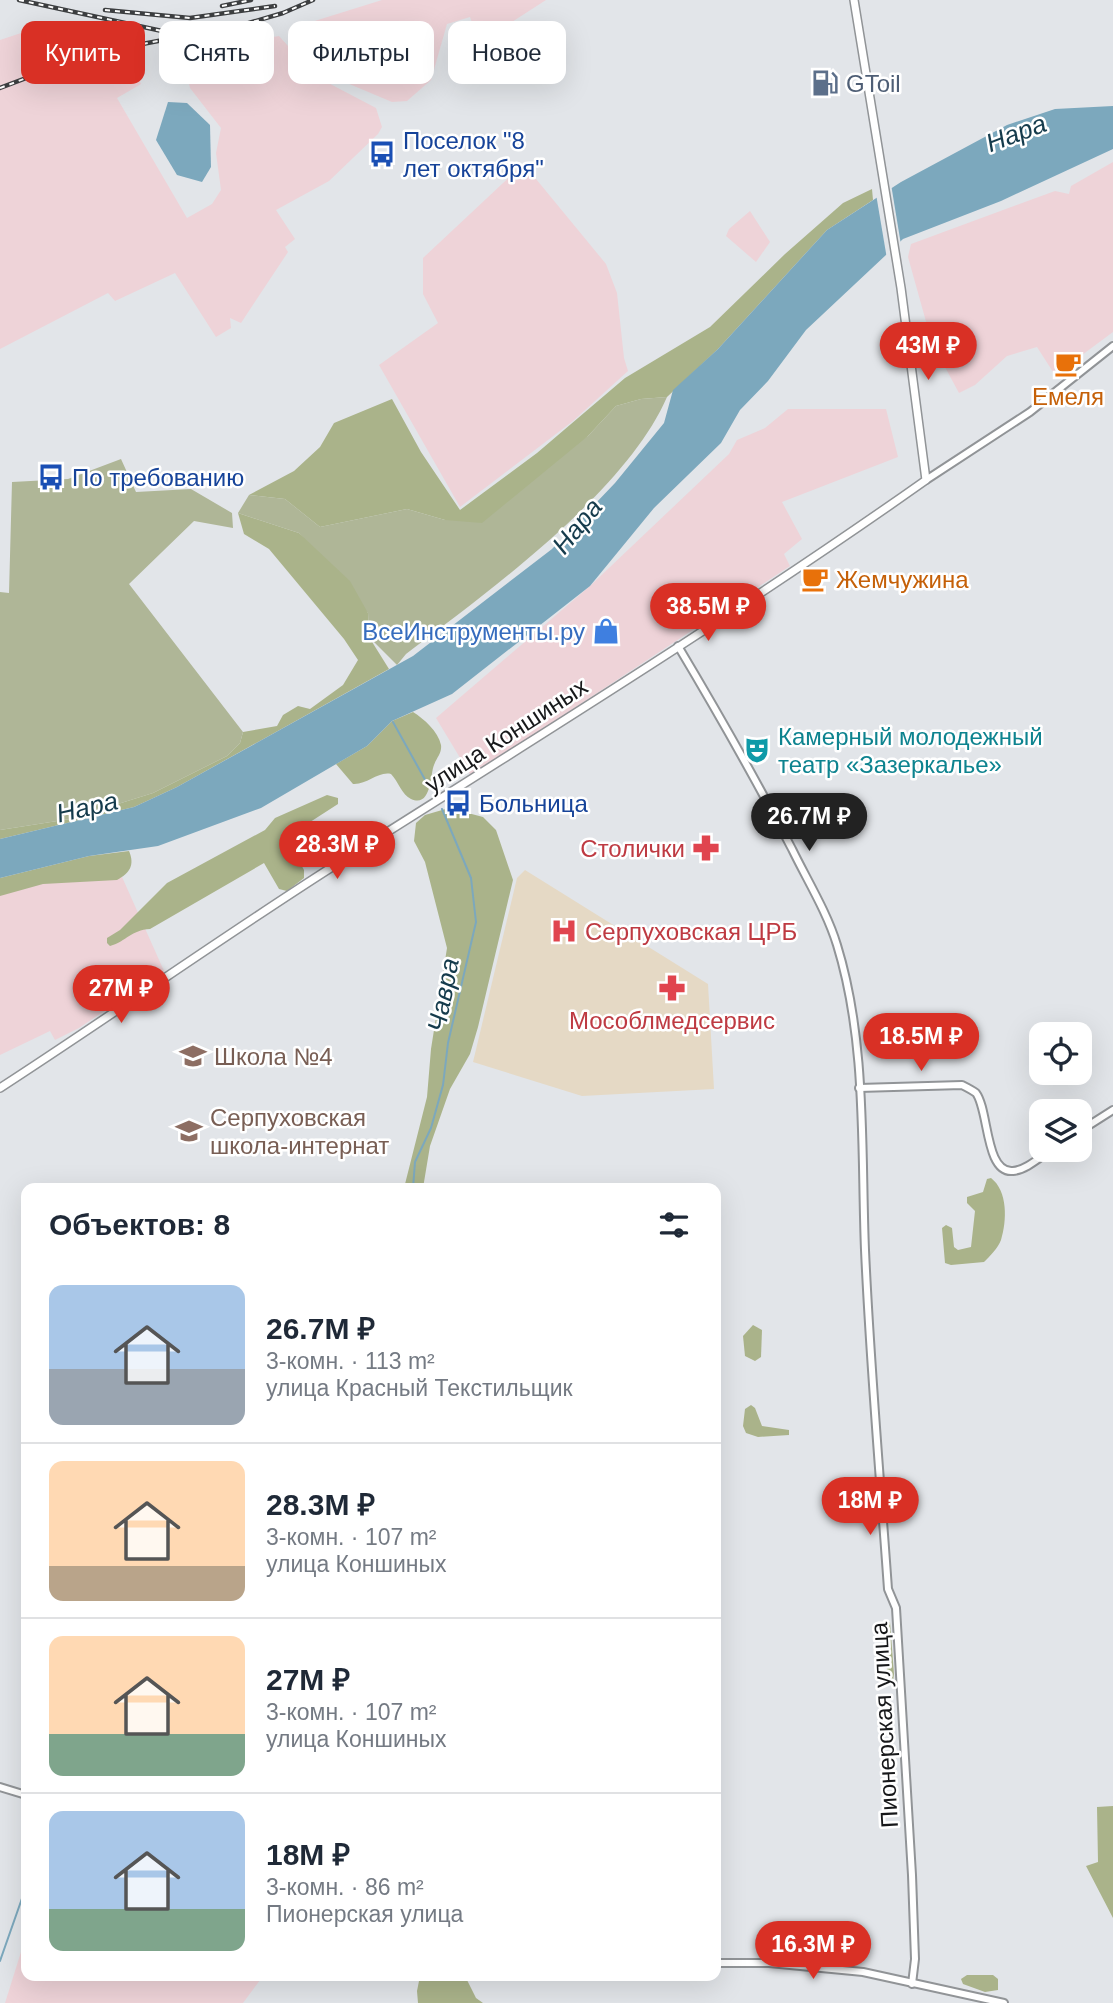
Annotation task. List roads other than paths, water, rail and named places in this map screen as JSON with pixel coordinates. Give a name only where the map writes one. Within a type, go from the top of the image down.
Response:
[{"type":"main road","points":[[854,0],[901,288],[926,480]]},
{"type":"main road","name":"улица Коншиных","points":[[0,1088],[329,869],[463,786],[678,646],[926,480]]},
{"type":"street","points":[[926,480],[1030,412],[1113,346]]},
{"type":"street","name":"Пионерская улица","points":[[678,646],[741,751],[819,903],[836,943],[848,985],[859,1088],[877,1436],[888,1589],[896,1608],[904,1722],[915,1959],[912,1984]]},
{"type":"street","points":[[859,1088],[962,1085],[975,1092],[982,1105],[994,1159],[1000,1168],[1011,1172],[1032,1162]]},
{"type":"street","points":[[1092,1123],[1113,1110]]},
{"type":"street","points":[[0,1787],[21,1793]]},
{"type":"street","points":[[721,1963],[769,1963],[863,1972],[1004,2003]]},
{"type":"water","points":[[168,102],[187,103],[210,125],[211,167],[202,182],[177,175],[156,140]]},
{"type":"water","name":"Нара","points":[[1113,106],[1113,149],[1001,201],[903,239],[806,330],[768,381],[740,410],[721,443],[654,508],[590,586],[452,694],[392,721],[367,746],[261,808],[158,846],[89,856],[0,878],[0,839],[134,807],[177,787],[413,656],[552,549],[615,483],[664,423],[673,390],[718,349],[827,230],[901,182],[1007,125],[1055,109]]},
{"type":"waterway","name":"Чавра","points":[[393,722],[428,785]]},
{"type":"waterway","name":"Чавра","points":[[413,1183],[415,1162],[431,1128],[443,1085],[448,1043],[476,922],[471,878],[442,809]]},
{"type":"waterway","name":"Чавра","points":[[0,1961],[21,1901]]},
{"type":"railway","points":[[19,0],[162,31],[200,34],[225,30],[283,13],[313,0]]},
{"type":"railway","points":[[222,6],[251,0]]},
{"type":"railway","points":[[105,10],[190,18],[275,6]]},
{"type":"railway","points":[[0,88],[90,54],[159,41]]},
{"type":"place","name":"GToil","points":[[825,83]]},
{"type":"place","name":"Поселок \"8 лет октября\"","points":[[382,154]]},
{"type":"place","name":"Емеля","points":[[1068,364]]},
{"type":"place","name":"По требованию","points":[[51,477]]},
{"type":"place","name":"Жемчужина","points":[[815,579]]},
{"type":"place","name":"ВсеИнструменты.ру","points":[[606,631]]},
{"type":"place","name":"Камерный молодежный театр «Зазеркалье»","points":[[757,750]]},
{"type":"place","name":"Больница","points":[[458,803]]},
{"type":"place","name":"Столички","points":[[706,848]]},
{"type":"place","name":"Серпуховская ЦРБ","points":[[564,931]]},
{"type":"place","name":"Мособлмедсервис","points":[[672,988]]},
{"type":"place","name":"Школа №4","points":[[193,1056]]},
{"type":"place","name":"Серпуховская школа-интернат","points":[[189,1131]]}]
